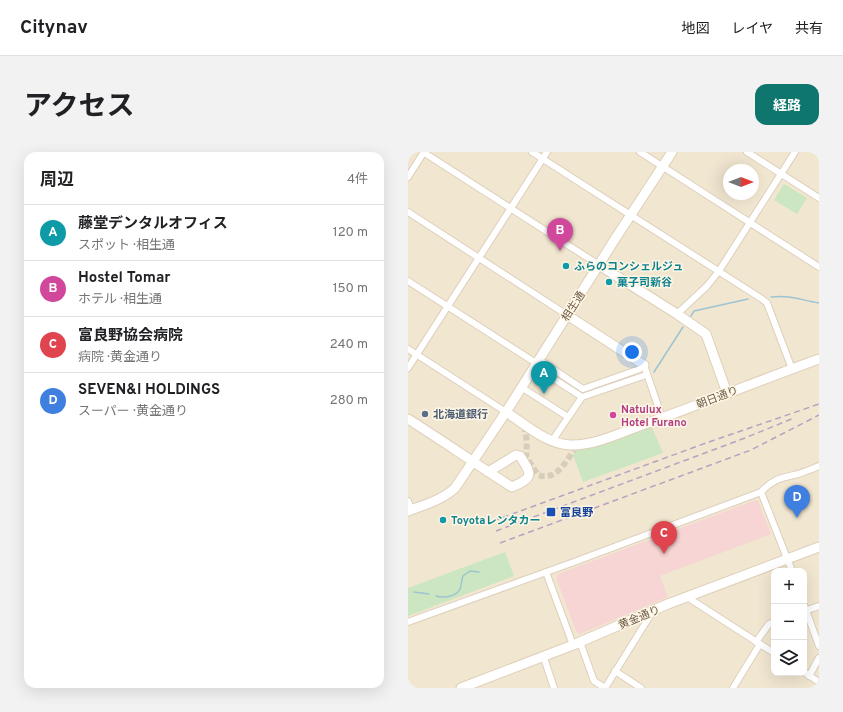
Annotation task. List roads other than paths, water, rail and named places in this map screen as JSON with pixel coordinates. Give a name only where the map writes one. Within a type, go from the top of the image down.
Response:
[{"type":"street","points":[[408,178],[423,152],[677,314],[706,334],[727,393]]},
{"type":"street","points":[[532,152],[767,303],[792,369]]},
{"type":"street","points":[[408,368],[547,152]]},
{"type":"street","points":[[640,152],[819,267]]},
{"type":"street","name":"相生通","points":[[410,511],[440,499],[455,488],[521,387],[540,365],[567,315],[672,152]]},
{"type":"street","points":[[747,152],[819,198]]},
{"type":"street","points":[[677,314],[707,286],[719,271],[796,152]]},
{"type":"street","points":[[408,212],[567,315],[642,367],[662,418]]},
{"type":"street","points":[[408,281],[540,365],[583,389],[642,367]]},
{"type":"street","points":[[408,349],[506,412]]},
{"type":"street","name":"朝日通り","points":[[506,412],[552,441],[569,445],[584,444],[662,418],[819,360]]},
{"type":"street","points":[[540,365],[582,397]]},
{"type":"street","points":[[552,441],[582,397],[643,376]]},
{"type":"street","points":[[521,387],[568,417]]},
{"type":"street","points":[[408,419],[488,472]]},
{"type":"street","points":[[408,622],[761,492],[775,480],[799,474],[819,466]]},
{"type":"street","points":[[761,492],[791,568]]},
{"type":"street","points":[[408,501],[410,511]]},
{"type":"street","name":"黄金通り","points":[[460,688],[577,643],[687,597],[819,548]]},
{"type":"street","points":[[546,572],[594,681],[605,688],[653,611]]},
{"type":"street","points":[[687,597],[771,651]]},
{"type":"street","points":[[807,609],[819,606]]},
{"type":"street","points":[[807,614],[819,646]]},
{"type":"street","points":[[732,688],[768,624],[771,623]]},
{"type":"street","points":[[543,655],[554,688]]},
{"type":"street","points":[[819,658],[807,674],[819,682]]},
{"type":"street","points":[[615,671],[641,688]]},
{"type":"waterway","points":[[771,297],[790,297],[819,303]]},
{"type":"waterway","points":[[691,316],[694,311],[748,299]]},
{"type":"waterway","points":[[654,372],[683,327]]},
{"type":"waterway","points":[[436,596],[446,597],[456,594],[460,589],[463,576],[470,571],[479,572]]},
{"type":"waterway","points":[[414,592],[429,594]]},
{"type":"tunnel","points":[[527,426],[525,431],[527,442],[526,457],[538,475],[544,476],[555,473],[574,450]]},
{"type":"railway","points":[[493,521],[706,443],[819,404]]},
{"type":"railway","points":[[500,543],[751,450],[819,415]]},
{"type":"railway","points":[[496,531],[745,438],[794,418]]},
{"type":"place","name":"Hostel Tomar","points":[[560,251]]},
{"type":"place","name":"ふらのコンシェルジュ","points":[[566,266]]},
{"type":"place","name":"菓子司新谷","points":[[609,282]]},
{"type":"place","name":"藤堂デンタルオフィス","points":[[544,394]]},
{"type":"place","name":"北海道銀行","points":[[425,414]]},
{"type":"place","name":"Natulux Hotel Furano","points":[[613,415]]},
{"type":"place","name":"富良野","points":[[551,512]]},
{"type":"place","name":"SEVEN&I HOLDINGS","points":[[797,518]]},
{"type":"place","name":"Toyotaレンタカー","points":[[443,520]]},
{"type":"place","name":"富良野協会病院","points":[[664,554]]}]
